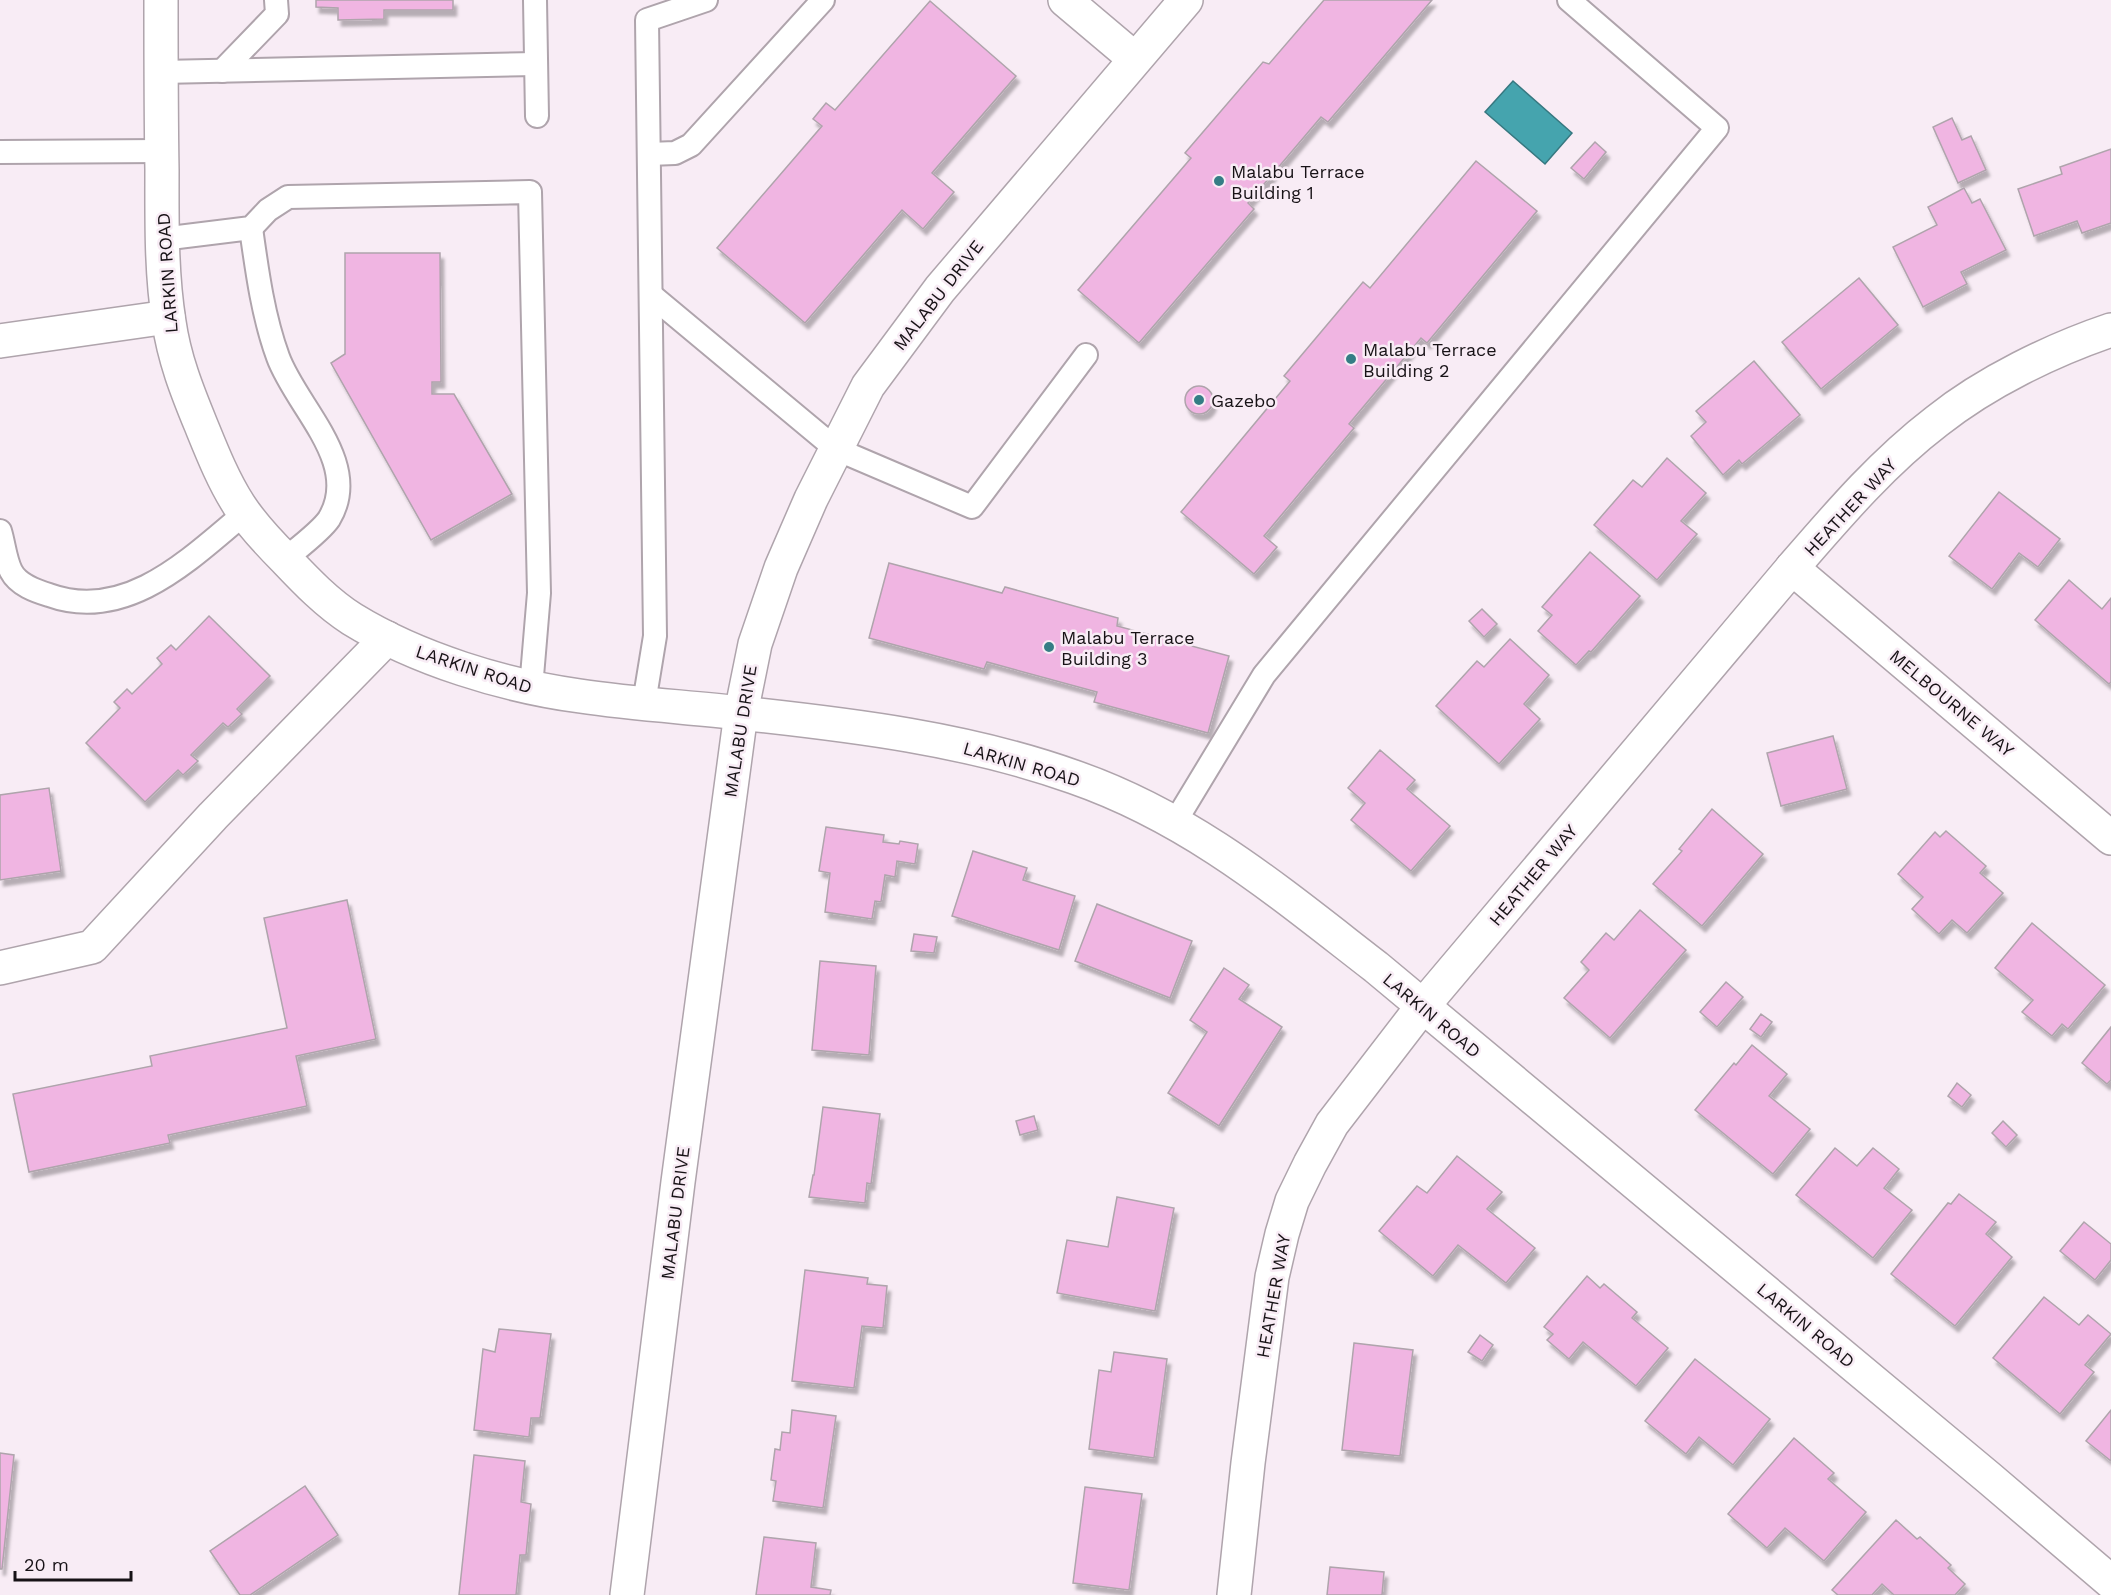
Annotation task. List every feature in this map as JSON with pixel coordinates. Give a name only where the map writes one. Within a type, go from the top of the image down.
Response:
[{"type":"street","name":"LARKIN ROAD","points":[[161,0],[162,239],[168,317],[173,345],[184,383],[222,475],[244,513],[307,583],[349,617],[387,638],[489,677],[531,688],[582,697],[741,713],[909,736],[974,748],[1105,788],[1176,822],[1225,853],[1288,898],[1376,967],[2111,1582]]},
{"type":"street","points":[[1065,0],[1135,59]]},
{"type":"street","name":"MALABU DRIVE","points":[[627,1595],[680,1170],[741,713],[755,644],[781,568],[811,499],[868,386],[940,289],[1186,0]]},
{"type":"street","points":[[0,341],[168,317]]},
{"type":"street","name":"HEATHER WAY","points":[[1234,1595],[1248,1462],[1272,1277],[1292,1201],[1332,1124],[1422,1007],[1792,568],[1872,480],[1937,420],[1984,390],[2037,361],[2111,330]]},
{"type":"street","name":"MELBOURNE WAY","points":[[1792,568],[2111,838]]},
{"type":"street","points":[[0,968],[92,947],[213,816],[387,638]]},
{"type":"lane","points":[[222,71],[277,14],[276,0]]},
{"type":"lane","points":[[535,0],[537,116]]},
{"type":"lane","points":[[644,703],[655,636],[646,20],[706,0]]},
{"type":"lane","points":[[649,154],[675,153],[690,145],[823,0]]},
{"type":"lane","points":[[1176,822],[1264,675],[1717,128],[1569,0]]},
{"type":"lane","points":[[161,72],[536,64]]},
{"type":"lane","points":[[0,152],[162,151]]},
{"type":"lane","points":[[162,239],[251,228],[268,210],[288,197],[530,192],[539,593],[531,688]]},
{"type":"lane","points":[[251,228],[259,284],[278,358],[332,454],[339,478],[337,501],[328,521],[285,560]]},
{"type":"lane","points":[[651,295],[836,449],[972,507],[1086,355]]},
{"type":"lane","points":[[0,531],[12,573],[29,588],[66,602],[116,599],[147,587],[184,564],[244,513]]},
{"type":"water","points":[[1513,81],[1572,133],[1545,164],[1485,112]]},
{"type":"building","points":[[316,0],[453,0],[453,10],[384,10],[384,19],[338,20],[338,8],[316,7]]},
{"type":"building","name":"Malabu Terrace Building 1","points":[[1324,0],[1432,0],[1328,122],[1321,117],[1248,203],[1254,209],[1139,343],[1078,290],[1191,158],[1185,153],[1263,62],[1269,64]]},
{"type":"building","points":[[930,1],[1016,76],[932,173],[954,192],[923,229],[902,210],[805,323],[717,248],[822,126],[813,119],[826,103],[835,110]]},
{"type":"building","points":[[1952,118],[1962,140],[1971,136],[1986,170],[1958,183],[1933,127]]},
{"type":"building","points":[[1595,142],[1606,152],[1584,179],[1571,168]]},
{"type":"building","points":[[2111,149],[2111,223],[2082,233],[2077,221],[2034,236],[2018,189],[2062,174],[2060,167]]},
{"type":"building","name":"Malabu Terrace Building 2","points":[[1476,161],[1537,211],[1427,343],[1421,338],[1349,424],[1354,428],[1264,536],[1277,547],[1254,574],[1181,512],[1290,381],[1284,376],[1363,282],[1370,288]]},
{"type":"building","points":[[1964,188],[1972,203],[1980,199],[2006,250],[1961,272],[1967,284],[1923,307],[1893,247],[1937,225],[1928,207]]},
{"type":"building","points":[[345,253],[440,253],[441,382],[432,382],[432,394],[454,394],[512,494],[431,540],[331,363],[345,354]]},
{"type":"building","points":[[1859,278],[1898,325],[1821,389],[1782,342]]},
{"type":"building","points":[[1754,361],[1800,415],[1742,464],[1739,460],[1723,475],[1691,436],[1706,422],[1696,411]]},
{"type":"building","name":"Gazebo","points":[[1199,386],[1209,390],[1213,400],[1209,410],[1199,414],[1189,410],[1185,400],[1189,390]]},
{"type":"building","points":[[1667,458],[1706,493],[1681,521],[1697,534],[1657,580],[1594,525],[1633,480],[1642,487]]},
{"type":"building","points":[[1999,492],[2060,539],[2038,567],[2019,553],[1992,589],[1949,556]]},
{"type":"building","points":[[1590,552],[1640,596],[1591,652],[1589,651],[1576,665],[1538,631],[1552,615],[1542,607]]},
{"type":"building","name":"Malabu Terrace Building 3","points":[[889,563],[1002,593],[1005,587],[1118,618],[1117,626],[1229,656],[1208,733],[1094,702],[1097,692],[987,662],[984,669],[869,638]]},
{"type":"building","points":[[2069,580],[2102,609],[2111,598],[2111,682],[2109,684],[2035,620]]},
{"type":"building","points":[[1482,609],[1497,624],[1484,637],[1469,621]]},
{"type":"building","points":[[209,616],[270,676],[237,709],[242,714],[228,727],[223,723],[191,755],[198,761],[183,775],[178,770],[145,802],[86,743],[120,708],[114,702],[127,689],[132,694],[162,664],[157,658],[171,645],[176,650]]},
{"type":"building","points":[[1510,639],[1549,675],[1524,704],[1540,719],[1499,764],[1436,706],[1477,661],[1484,667]]},
{"type":"building","points":[[1833,736],[1847,789],[1781,806],[1767,753]]},
{"type":"building","points":[[1380,750],[1415,780],[1407,789],[1450,826],[1411,871],[1351,820],[1365,803],[1348,788]]},
{"type":"building","points":[[49,788],[61,871],[0,880],[0,795]]},
{"type":"building","points":[[1712,809],[1763,854],[1702,926],[1653,884],[1682,851],[1679,849]]},
{"type":"building","points":[[826,827],[884,835],[883,842],[899,844],[900,841],[918,844],[915,864],[897,861],[895,877],[885,875],[881,902],[875,901],[872,919],[825,912],[830,873],[819,871]]},
{"type":"building","points":[[1946,831],[1986,866],[1980,873],[2003,893],[1967,933],[1952,920],[1939,934],[1912,909],[1923,897],[1898,874],[1935,832],[1940,837]]},
{"type":"building","points":[[973,851],[1027,868],[1023,880],[1075,896],[1059,950],[952,916]]},
{"type":"building","points":[[347,900],[376,1039],[296,1056],[307,1106],[168,1135],[170,1143],[29,1172],[13,1094],[152,1066],[150,1056],[287,1028],[264,918]]},
{"type":"building","points":[[1097,904],[1192,941],[1170,998],[1075,961]]},
{"type":"building","points":[[1640,910],[1686,950],[1610,1038],[1564,998],[1589,970],[1581,962],[1606,933],[1614,940]]},
{"type":"building","points":[[2032,923],[2105,985],[2068,1029],[2062,1024],[2052,1036],[2022,1012],[2033,1000],[1995,968]]},
{"type":"building","points":[[914,934],[937,937],[934,953],[911,951]]},
{"type":"building","points":[[820,961],[876,966],[869,1055],[812,1050]]},
{"type":"building","points":[[1224,968],[1249,985],[1239,999],[1282,1027],[1219,1126],[1168,1093],[1207,1032],[1190,1020]]},
{"type":"building","points":[[1726,982],[1743,997],[1717,1027],[1700,1012]]},
{"type":"building","points":[[1761,1014],[1772,1022],[1761,1037],[1750,1029]]},
{"type":"building","points":[[2111,1027],[2111,1080],[2107,1084],[2082,1063]]},
{"type":"building","points":[[1752,1045],[1787,1074],[1769,1096],[1810,1129],[1773,1174],[1695,1110]]},
{"type":"building","points":[[1957,1083],[1971,1095],[1962,1107],[1948,1096]]},
{"type":"building","points":[[823,1107],[880,1114],[871,1184],[867,1183],[865,1203],[809,1197]]},
{"type":"building","points":[[1034,1116],[1038,1130],[1020,1135],[1016,1121]]},
{"type":"building","points":[[2003,1121],[2017,1135],[2006,1147],[1992,1133]]},
{"type":"building","points":[[1835,1148],[1857,1166],[1873,1148],[1899,1169],[1884,1188],[1912,1210],[1873,1258],[1796,1195]]},
{"type":"building","points":[[1457,1156],[1502,1192],[1487,1209],[1535,1248],[1506,1283],[1458,1245],[1433,1276],[1379,1231],[1417,1186],[1427,1193]]},
{"type":"building","points":[[1959,1194],[1996,1222],[1986,1234],[2012,1257],[1955,1326],[1891,1274],[1948,1203],[1951,1204]]},
{"type":"building","points":[[1117,1197],[1174,1208],[1155,1311],[1057,1293],[1067,1240],[1108,1247]]},
{"type":"building","points":[[2084,1222],[2111,1244],[2111,1260],[2095,1280],[2060,1251]]},
{"type":"building","points":[[805,1270],[868,1278],[867,1284],[887,1286],[883,1328],[862,1326],[854,1388],[792,1381]]},
{"type":"building","points":[[1587,1276],[1600,1288],[1604,1284],[1637,1312],[1632,1318],[1668,1348],[1636,1386],[1583,1342],[1569,1359],[1547,1340],[1553,1334],[1544,1327]]},
{"type":"building","points":[[2044,1297],[2079,1325],[2088,1315],[2111,1334],[2085,1365],[2094,1372],[2060,1414],[1993,1358]]},
{"type":"building","points":[[499,1329],[551,1334],[540,1418],[531,1418],[529,1437],[474,1430],[483,1349],[495,1352]]},
{"type":"building","points":[[1480,1335],[1493,1345],[1482,1361],[1468,1352]]},
{"type":"building","points":[[1354,1343],[1413,1350],[1400,1456],[1342,1450]]},
{"type":"building","points":[[1114,1352],[1167,1359],[1154,1458],[1089,1449],[1099,1370],[1111,1372]]},
{"type":"building","points":[[1695,1359],[1770,1419],[1733,1465],[1699,1437],[1686,1454],[1645,1421]]},
{"type":"building","points":[[792,1410],[836,1416],[823,1508],[773,1501],[776,1481],[771,1480],[775,1449],[780,1450],[782,1432],[790,1433]]},
{"type":"building","points":[[2111,1410],[2111,1461],[2086,1441]]},
{"type":"building","points":[[1794,1438],[1834,1473],[1828,1479],[1866,1512],[1824,1561],[1785,1528],[1767,1548],[1728,1514]]},
{"type":"building","points":[[0,1453],[14,1455],[2,1569],[0,1569]]},
{"type":"building","points":[[474,1455],[525,1461],[521,1502],[531,1504],[526,1555],[520,1555],[516,1595],[459,1595]]},
{"type":"building","points":[[305,1486],[338,1535],[250,1595],[240,1595],[210,1551]]},
{"type":"building","points":[[1085,1487],[1142,1494],[1129,1590],[1073,1583]]},
{"type":"building","points":[[1896,1520],[1917,1539],[1920,1537],[1951,1565],[1948,1568],[1965,1584],[1955,1595],[1894,1595],[1882,1584],[1872,1595],[1838,1595],[1832,1590]]},
{"type":"building","points":[[764,1537],[816,1543],[811,1587],[831,1590],[830,1595],[756,1595]]},
{"type":"building","points":[[1330,1567],[1384,1572],[1382,1595],[1327,1595]]},
{"type":"place","name":"Malabu Terrace Building 1","points":[[1219,181]]},
{"type":"place","name":"Malabu Terrace Building 2","points":[[1351,359]]},
{"type":"place","name":"Gazebo","points":[[1199,400]]},
{"type":"place","name":"Malabu Terrace Building 3","points":[[1049,647]]}]
